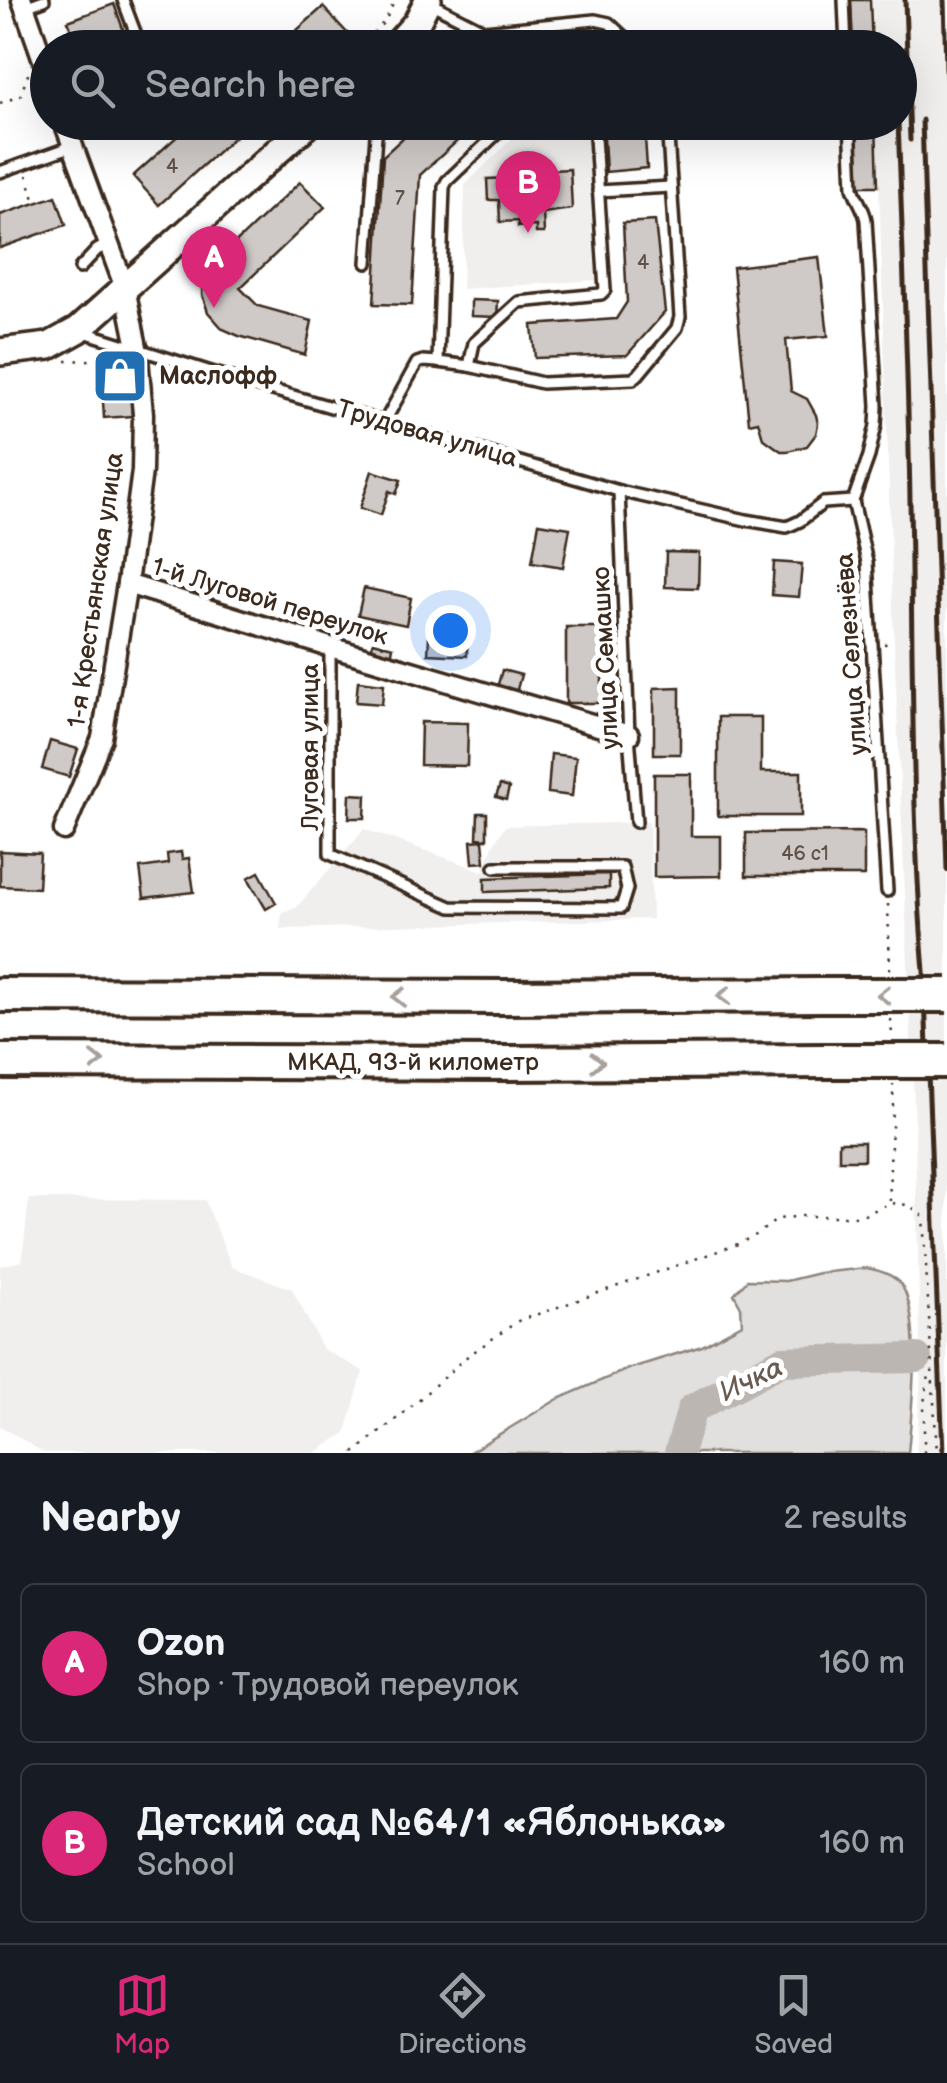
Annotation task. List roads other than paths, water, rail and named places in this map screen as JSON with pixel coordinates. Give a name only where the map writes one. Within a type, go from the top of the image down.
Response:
[{"type":"highway","points":[[0,995],[947,994]]},
{"type":"highway","name":"МКАД, 93-й километр","points":[[0,1061],[947,1060]]},
{"type":"main road","points":[[409,30],[428,1]]},
{"type":"main road","points":[[0,352],[49,346],[78,330],[290,140]]},
{"type":"street","points":[[24,4],[30,31]]},
{"type":"street","name":"1-я Крестьянская улица","points":[[64,830],[102,738],[142,471],[143,414],[138,353],[125,288],[70,140]]},
{"type":"street","name":"1-й Луговой переулок","points":[[127,584],[630,735]]},
{"type":"lane","points":[[24,4],[44,0]]},
{"type":"lane","points":[[123,0],[134,30]]},
{"type":"lane","points":[[844,0],[845,30]]},
{"type":"lane","points":[[428,1],[481,30]]},
{"type":"lane","points":[[503,30],[595,20],[618,30]]},
{"type":"lane","points":[[367,263],[376,140]]},
{"type":"lane","points":[[438,362],[444,188],[490,140]]},
{"type":"lane","points":[[470,366],[474,343],[519,302],[604,292],[595,140]]},
{"type":"lane","points":[[385,421],[422,360],[470,366],[542,383],[628,380],[638,375],[679,322],[668,140]]},
{"type":"lane","points":[[851,140],[853,187],[866,220],[877,406],[869,456],[853,501]]},
{"type":"lane","points":[[0,172],[72,146]]},
{"type":"lane","points":[[598,191],[671,187]]},
{"type":"lane","points":[[80,268],[96,250],[109,243]]},
{"type":"lane","name":"Трудовая улица","points":[[78,330],[138,353],[619,491],[756,522],[787,527],[823,503],[853,501]]},
{"type":"lane","name":"улица Семашко","points":[[619,491],[636,822]]},
{"type":"lane","name":"улица Селезнёва","points":[[853,501],[867,562],[887,890]]},
{"type":"lane","name":"Луговая улица","points":[[330,647],[330,854],[451,907],[622,908],[627,889],[622,867],[494,866]]},
{"type":"waterway","name":"Ичка","points":[[679,1453],[692,1409],[782,1361],[917,1358]]},
{"type":"railway","points":[[905,0],[906,30]]},
{"type":"railway","points":[[944,0],[947,101]]},
{"type":"railway","points":[[922,120],[947,870]]},
{"type":"railway","points":[[899,140],[915,795],[943,1453]]},
{"type":"place","name":"Детский сад №64/1 «Яблонька»","points":[[528,233]]},
{"type":"place","name":"Ozon","points":[[214,308]]},
{"type":"place","name":"Маслофф","points":[[120,376]]}]
